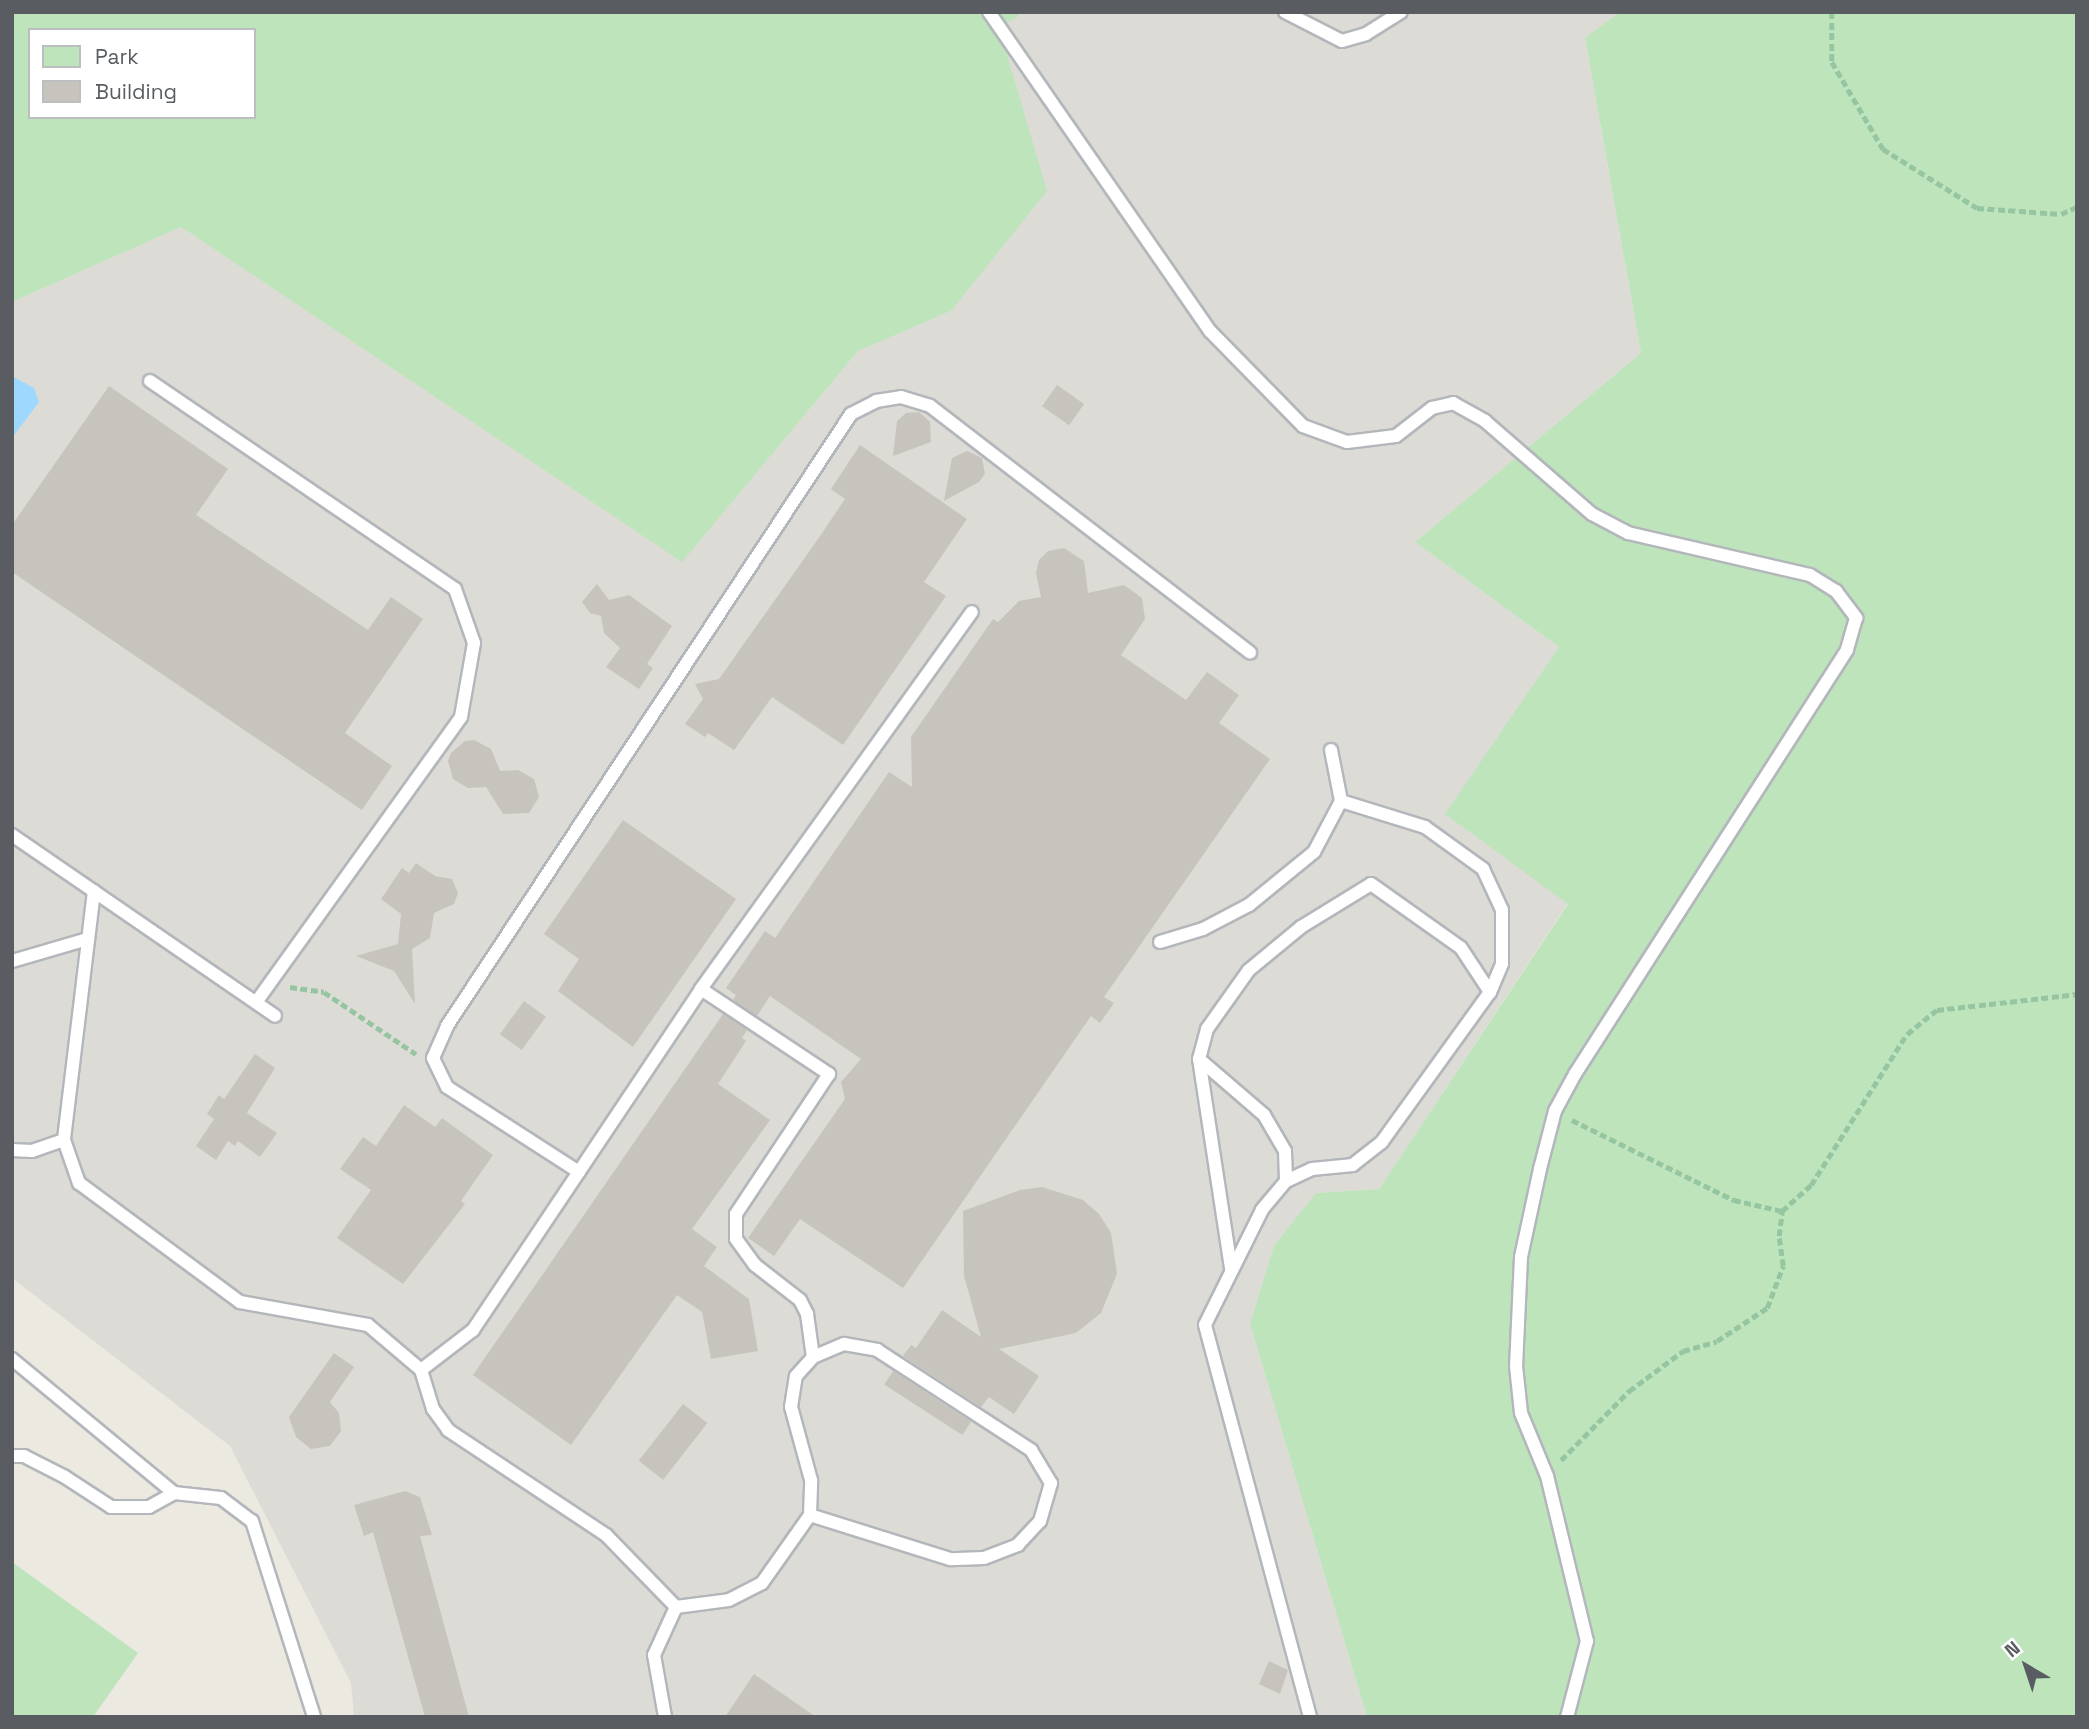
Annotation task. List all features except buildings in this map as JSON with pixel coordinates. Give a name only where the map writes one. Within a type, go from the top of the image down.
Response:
[{"type":"lane","points":[[989,12],[1210,331],[1303,426],[1348,442],[1396,436],[1432,408],[1453,403],[1485,421],[1592,514],[1628,533],[1810,575],[1836,591],[1856,618],[1847,650],[1555,1111],[1521,1257],[1516,1366],[1521,1413],[1547,1476],[1587,1641],[1567,1717]]},
{"type":"lane","points":[[1285,12],[1342,41],[1366,34],[1401,12]]},
{"type":"lane","points":[[150,381],[455,589],[474,643],[461,717],[256,1002]]},
{"type":"lane","points":[[579,1172],[447,1087],[433,1058],[447,1026],[851,414],[876,401],[901,397],[930,406],[1250,652]]},
{"type":"lane","points":[[421,1370],[473,1330],[701,989],[972,612]]},
{"type":"lane","points":[[1160,942],[1203,929],[1249,905],[1314,852],[1341,801],[1331,750]]},
{"type":"lane","points":[[1310,1717],[1205,1325],[1262,1210],[1286,1181],[1312,1168],[1353,1165],[1382,1142],[1490,992],[1502,964],[1502,910],[1483,869],[1424,827],[1341,801]]},
{"type":"lane","points":[[12,835],[275,1016]]},
{"type":"lane","points":[[1231,1268],[1199,1059],[1206,1029],[1249,970],[1301,926],[1371,884],[1461,948],[1490,992]]},
{"type":"lane","points":[[94,891],[64,1140],[79,1183],[240,1302],[368,1325],[421,1370],[433,1409],[448,1430],[606,1535],[676,1607]]},
{"type":"lane","points":[[12,961],[87,939]]},
{"type":"lane","points":[[701,989],[829,1074],[736,1214],[736,1239],[755,1265],[800,1300],[807,1314],[813,1357]]},
{"type":"lane","points":[[1199,1059],[1264,1115],[1286,1151],[1286,1181]]},
{"type":"lane","points":[[12,1150],[32,1151],[64,1140]]},
{"type":"lane","points":[[676,1607],[729,1600],[762,1583],[810,1515],[811,1480],[792,1407],[796,1376],[813,1357],[844,1344],[877,1350],[1031,1450],[1051,1483],[1040,1521],[1017,1545],[984,1558],[950,1559],[810,1515]]},
{"type":"lane","points":[[12,1359],[174,1493],[221,1498],[253,1521],[314,1717]]},
{"type":"lane","points":[[12,1456],[24,1457],[54,1472],[111,1507],[149,1507],[174,1493]]},
{"type":"lane","points":[[665,1717],[654,1655],[676,1607]]},
{"type":"path","points":[[1832,12],[1832,62],[1883,149],[1977,208],[2060,214],[2077,207]]},
{"type":"path","points":[[256,1002],[293,986],[324,992],[419,1056],[433,1058]]},
{"type":"path","points":[[1547,1476],[1629,1391],[1683,1351],[1717,1341],[1767,1308],[1780,1284],[1783,1266],[1779,1236],[1782,1211],[1811,1185],[1907,1034],[1937,1010],[2077,993]]},
{"type":"path","points":[[1555,1111],[1734,1200],[1782,1211]]},
{"type":"shaded area","points":[[1017,12],[1620,12],[1585,39],[1641,353],[1415,542],[1559,647],[1446,814],[1568,903],[1379,1189],[1316,1193],[1250,1324],[1367,1717],[354,1717],[351,1683],[230,1446],[12,1278],[12,302],[181,227],[682,561],[858,351],[951,311],[999,27],[1019,15]]},
{"type":"green space","points":[[12,12],[1017,12],[1019,16],[999,27],[1047,191],[951,311],[858,351],[682,562],[181,227],[12,302]]},
{"type":"green space","points":[[1620,12],[2077,12],[2077,1717],[1367,1717],[1250,1324],[1274,1246],[1316,1193],[1379,1189],[1568,904],[1445,814],[1559,647],[1415,542],[1641,353],[1585,38]]},
{"type":"green space","points":[[12,1562],[138,1653],[93,1717],[12,1717]]},
{"type":"water","points":[[12,376],[34,388],[39,402],[12,438]]}]
